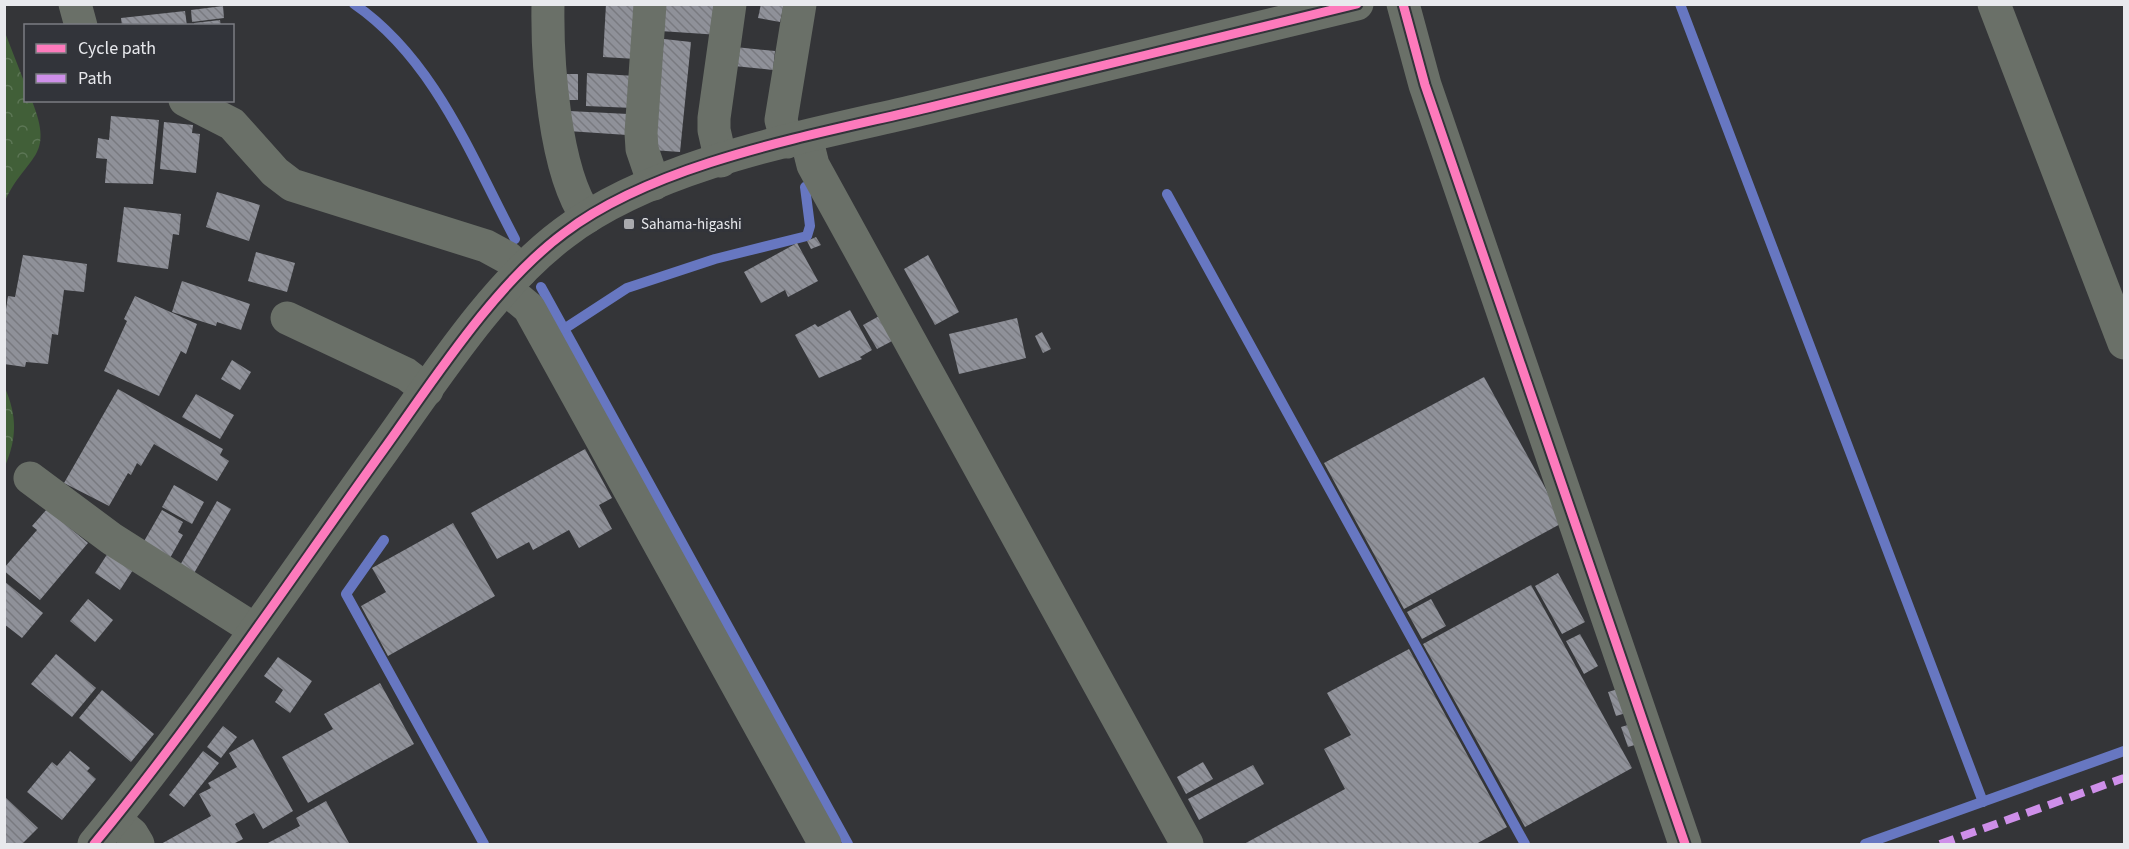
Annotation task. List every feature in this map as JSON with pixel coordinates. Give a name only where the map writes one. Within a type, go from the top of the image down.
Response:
[{"type":"street","points":[[75,4],[80,24]]},
{"type":"street","points":[[548,4],[548,45],[554,108],[574,194],[587,217]]},
{"type":"street","points":[[650,4],[641,141],[654,184]]},
{"type":"street","points":[[722,161],[714,130],[714,118],[730,4]]},
{"type":"street","points":[[800,4],[781,120],[813,165],[1187,844]]},
{"type":"street","points":[[1403,4],[1425,85],[1685,844]]},
{"type":"street","points":[[1995,4],[2124,343]]},
{"type":"street","points":[[94,844],[161,761],[427,390],[513,280],[555,240],[587,217],[622,197],[654,184],[722,161],[797,140],[1339,7]]},
{"type":"street","points":[[189,102],[232,124],[275,172],[292,185],[486,246],[508,258],[513,280],[825,844]]},
{"type":"street","points":[[287,318],[406,375],[427,390]]},
{"type":"street","points":[[30,478],[112,539],[254,629]]},
{"type":"street","points":[[115,820],[132,834],[138,844]]},
{"type":"green space","points":[[4,30],[24,81],[24,102],[32,102],[41,134],[35,155],[5,201]]},
{"type":"green space","points":[[5,388],[12,408],[14,427],[12,446],[5,466]]},
{"type":"building","points":[[606,4],[639,4],[636,59],[603,57]]},
{"type":"building","points":[[662,4],[722,4],[720,35],[660,31]]},
{"type":"building","points":[[761,4],[784,4],[780,22],[758,18]]},
{"type":"building","points":[[223,6],[224,18],[192,22],[191,10]]},
{"type":"building","points":[[185,11],[187,24],[122,24],[121,18]]},
{"type":"building","points":[[220,20],[221,24],[194,24]]},
{"type":"building","points":[[664,39],[691,42],[680,152],[652,150]]},
{"type":"building","points":[[735,47],[775,51],[773,70],[734,66]]},
{"type":"building","points":[[587,73],[635,76],[633,108],[586,106]]},
{"type":"building","points":[[567,74],[578,74],[578,100],[567,100]]},
{"type":"building","points":[[569,111],[628,114],[627,135],[568,131]]},
{"type":"building","points":[[111,116],[159,120],[153,184],[105,183],[107,159],[96,158],[98,138],[109,140]]},
{"type":"building","points":[[164,122],[193,125],[192,133],[200,134],[196,173],[160,169]]},
{"type":"building","points":[[217,192],[260,205],[249,241],[206,227]]},
{"type":"building","points":[[124,207],[181,214],[179,235],[173,234],[168,269],[117,262]]},
{"type":"building","points":[[816,237],[821,245],[811,249],[807,241]]},
{"type":"building","points":[[797,243],[818,281],[788,297],[785,290],[761,303],[744,272]]},
{"type":"building","points":[[256,252],[295,263],[287,292],[248,281]]},
{"type":"building","points":[[23,255],[87,264],[84,292],[64,290],[58,335],[52,334],[48,364],[26,362],[25,367],[4,364],[4,323],[8,296],[15,297]]},
{"type":"building","points":[[928,255],[959,312],[935,325],[904,269]]},
{"type":"building","points":[[182,281],[250,304],[241,330],[217,322],[216,326],[172,312]]},
{"type":"building","points":[[135,296],[197,324],[186,354],[181,351],[159,396],[104,371],[127,321],[124,319]]},
{"type":"building","points":[[850,310],[872,350],[860,357],[862,359],[819,378],[795,335],[815,324],[818,327]]},
{"type":"building","points":[[881,315],[894,340],[877,349],[863,325]]},
{"type":"building","points":[[1017,318],[1026,358],[959,374],[949,334]]},
{"type":"building","points":[[1042,332],[1051,349],[1043,353],[1035,336]]},
{"type":"building","points":[[232,360],[251,372],[240,390],[221,379]]},
{"type":"building","points":[[1484,377],[1564,522],[1404,609],[1324,463]]},
{"type":"building","points":[[118,389],[223,449],[220,455],[229,461],[217,481],[154,444],[141,466],[137,463],[131,475],[128,473],[109,506],[64,483]]},
{"type":"building","points":[[196,394],[234,415],[220,439],[182,417]]},
{"type":"building","points":[[585,449],[612,498],[599,505],[612,529],[579,548],[569,530],[533,550],[529,542],[497,559],[471,513]]},
{"type":"building","points":[[174,485],[204,502],[192,524],[162,507]]},
{"type":"building","points":[[217,501],[231,509],[193,575],[179,567]]},
{"type":"building","points":[[47,509],[88,543],[40,600],[4,571],[4,568],[37,530],[32,526]]},
{"type":"building","points":[[162,510],[183,522],[178,532],[183,535],[170,558],[143,543]]},
{"type":"building","points":[[453,523],[495,596],[388,656],[361,606],[386,592],[372,568]]},
{"type":"building","points":[[108,553],[133,570],[120,590],[95,573]]},
{"type":"building","points":[[1558,573],[1585,622],[1562,634],[1535,586]]},
{"type":"building","points":[[4,581],[43,613],[22,638],[4,624]]},
{"type":"building","points":[[1531,585],[1632,768],[1525,827],[1423,644]]},
{"type":"building","points":[[88,599],[113,620],[95,642],[70,621]]},
{"type":"building","points":[[1431,599],[1446,626],[1422,639],[1407,612]]},
{"type":"building","points":[[1580,634],[1598,666],[1584,674],[1566,641]]},
{"type":"building","points":[[1409,649],[1507,827],[1476,844],[1244,844],[1345,789],[1324,749],[1351,735],[1327,693]]},
{"type":"building","points":[[56,654],[96,688],[72,717],[31,684]]},
{"type":"building","points":[[278,657],[312,681],[290,713],[275,702],[283,690],[264,676]]},
{"type":"building","points":[[380,683],[414,744],[308,803],[282,757],[333,729],[324,714]]},
{"type":"building","points":[[1618,689],[1626,713],[1616,716],[1608,692]]},
{"type":"building","points":[[102,690],[154,734],[131,762],[79,718]]},
{"type":"building","points":[[1631,724],[1638,744],[1628,747],[1621,727]]},
{"type":"building","points":[[223,726],[237,737],[221,758],[207,747]]},
{"type":"building","points":[[253,739],[293,811],[263,829],[254,813],[235,824],[243,839],[233,844],[161,844],[211,816],[199,794],[211,788],[208,783],[237,767],[229,753]]},
{"type":"building","points":[[70,751],[90,768],[87,771],[96,779],[62,820],[27,792],[52,762],[57,766]]},
{"type":"building","points":[[203,751],[219,763],[184,807],[169,795]]},
{"type":"building","points":[[1203,762],[1213,779],[1186,794],[1177,777]]},
{"type":"building","points":[[1253,765],[1264,784],[1199,820],[1188,799]]},
{"type":"building","points":[[4,796],[38,828],[22,844],[4,844]]},
{"type":"building","points":[[326,801],[349,843],[266,844],[300,826],[296,818]]},
{"type":"waterway","points":[[354,4],[382,26],[407,52],[428,81],[466,143],[515,239]]},
{"type":"waterway","points":[[1680,4],[1983,802]]},
{"type":"waterway","points":[[564,329],[627,288],[715,259],[807,236],[810,226],[805,187]]},
{"type":"waterway","points":[[1167,194],[1525,844]]},
{"type":"waterway","points":[[541,287],[848,844]]},
{"type":"waterway","points":[[384,540],[346,594],[484,844]]},
{"type":"waterway","points":[[1865,844],[2124,751]]},
{"type":"marked path","points":[[1940,844],[2124,778]]},
{"type":"cycle path","points":[[94,844],[170,748],[467,334],[490,305],[538,254],[564,233],[602,208],[644,187],[738,154],[1357,4]]},
{"type":"cycle path","points":[[1403,4],[1425,85],[1685,844]]},
{"type":"place","name":"Sahama-higashi","points":[[629,224]]}]
